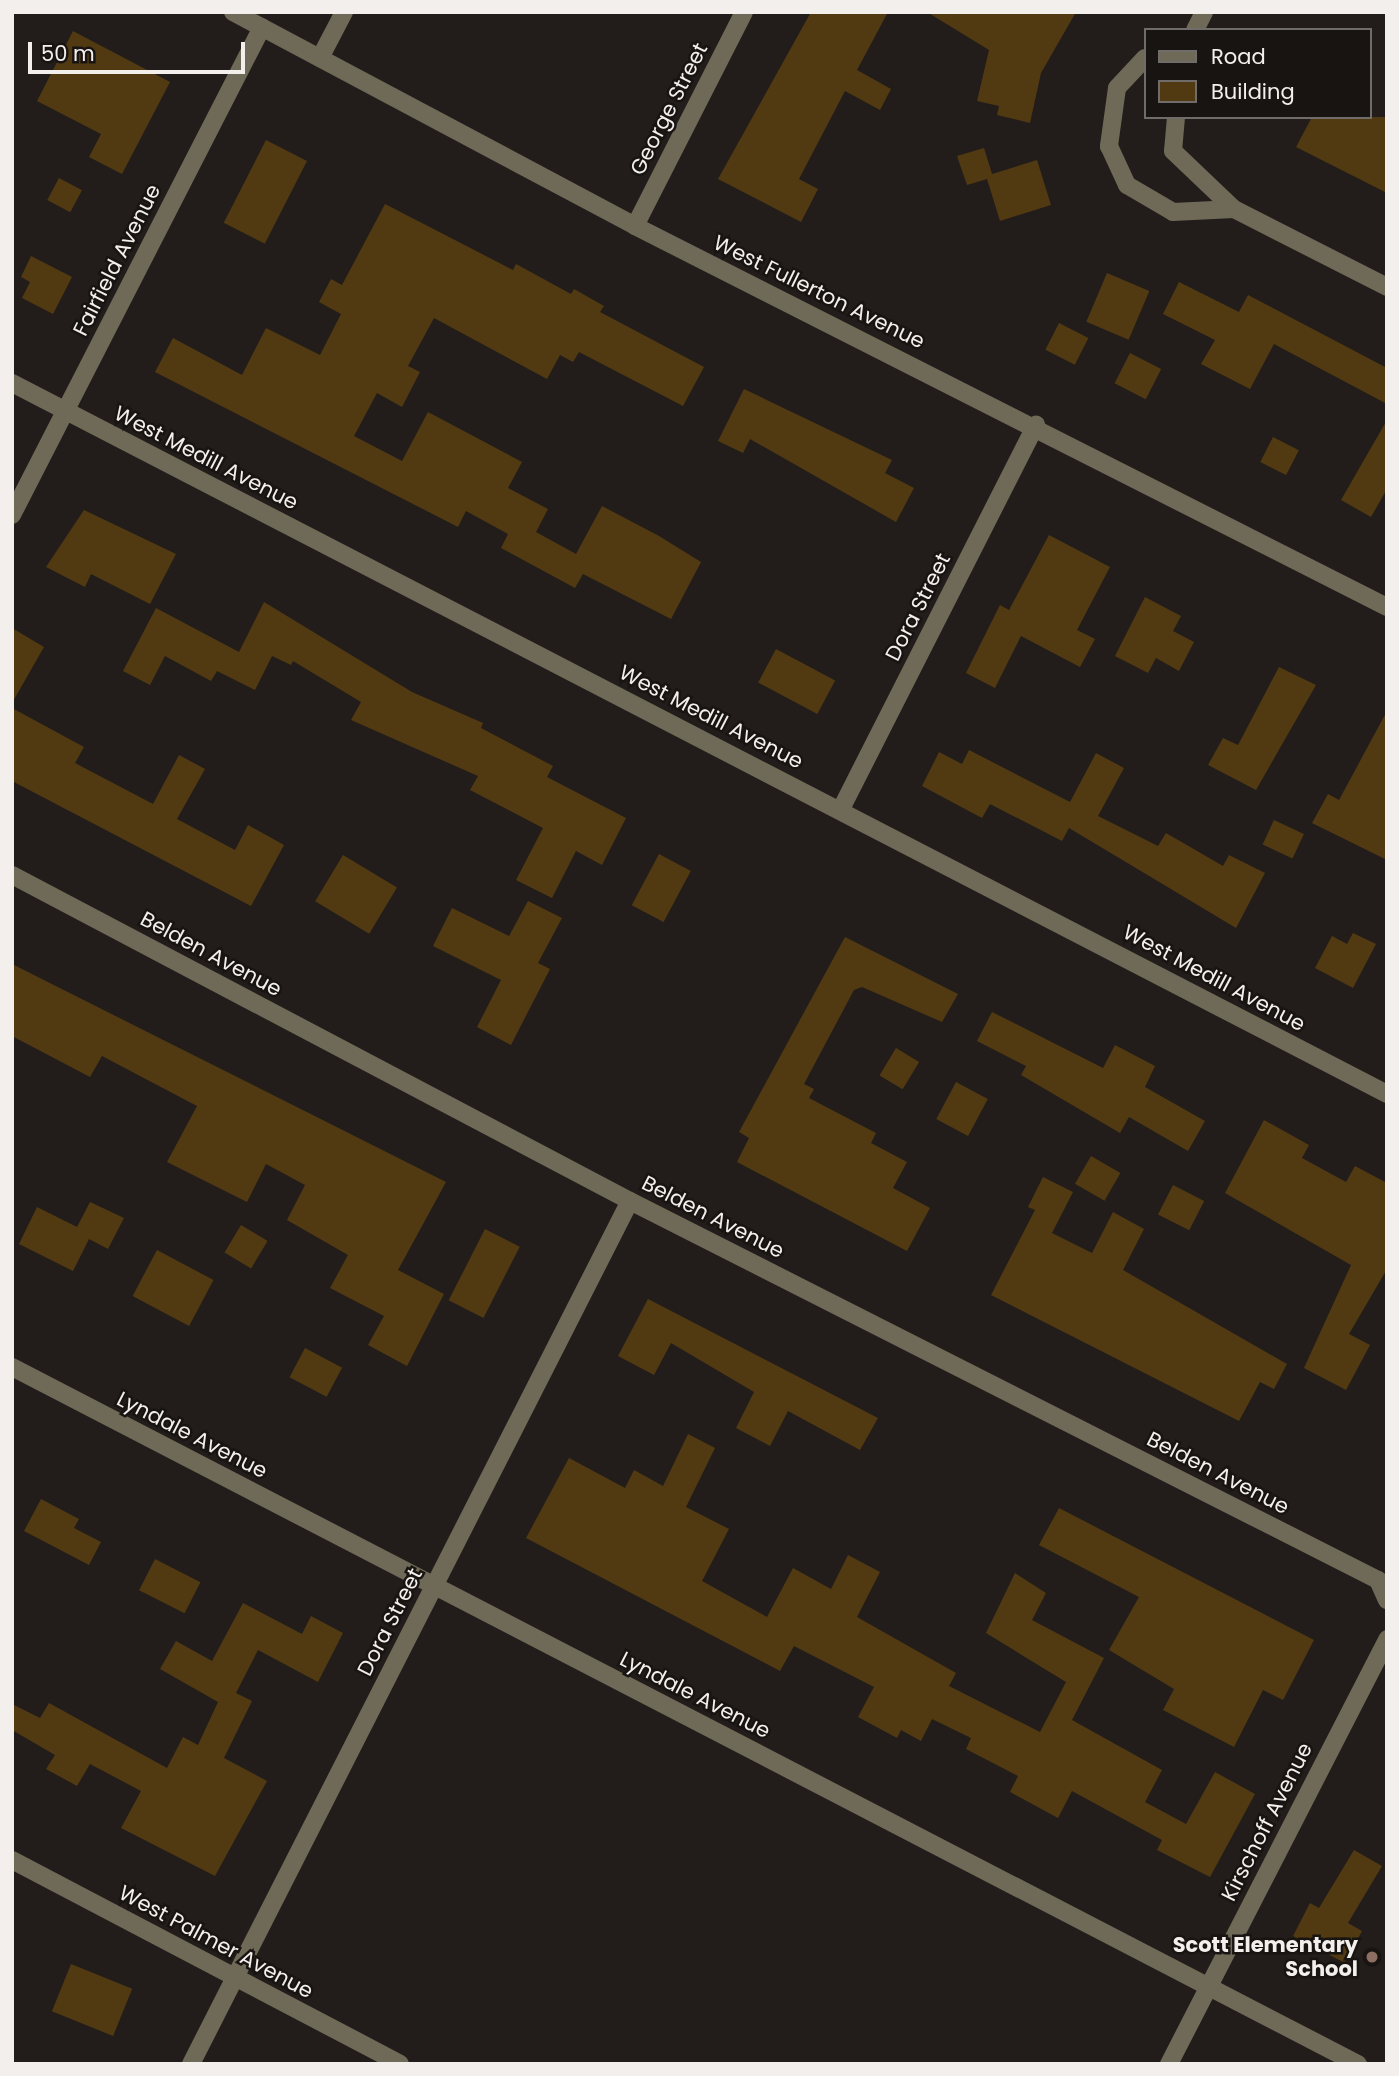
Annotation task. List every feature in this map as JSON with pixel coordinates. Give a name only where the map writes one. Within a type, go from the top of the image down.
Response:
[{"type":"street","name":"West Fullerton Avenue","points":[[233,12],[635,226],[1036,425],[1387,607]]},
{"type":"street","points":[[320,58],[344,12]]},
{"type":"street","name":"George Street","points":[[635,226],[744,12]]},
{"type":"street","points":[[1196,28],[1204,12]]},
{"type":"street","name":"Fairfield Avenue","points":[[12,514],[262,27]]},
{"type":"street","points":[[1144,59],[1116,88],[1109,146],[1127,185],[1173,212],[1234,209]]},
{"type":"street","points":[[1175,119],[1173,150],[1234,209],[1387,287]]},
{"type":"street","name":"West Medill Avenue","points":[[12,383],[841,809],[1387,1094]]},
{"type":"street","name":"Dora Street","points":[[841,809],[1036,425]]},
{"type":"street","name":"Belden Avenue","points":[[12,875],[630,1200],[1378,1580],[1387,1600]]},
{"type":"street","name":"Dora Street","points":[[191,2064],[630,1200]]},
{"type":"street","name":"Lyndale Avenue","points":[[12,1367],[1358,2064]]},
{"type":"street","name":"Kirschoff Avenue","points":[[1169,2064],[1387,1639]]},
{"type":"street","name":"West Palmer Avenue","points":[[12,1860],[400,2064]]},
{"type":"building","points":[[811,12],[888,12],[857,70],[891,89],[880,110],[845,91],[799,179],[818,189],[801,222],[718,179]]},
{"type":"building","points":[[927,12],[1076,12],[1041,73],[1030,123],[997,115],[999,106],[977,101],[989,50]]},
{"type":"building","points":[[73,31],[170,82],[122,174],[89,157],[101,134],[37,101]]},
{"type":"building","points":[[1387,117],[1387,193],[1296,147],[1311,119]]},
{"type":"building","points":[[266,140],[307,161],[265,244],[224,223]]},
{"type":"building","points":[[984,148],[992,174],[1037,160],[1051,205],[1000,221],[987,179],[967,185],[957,156]]},
{"type":"building","points":[[59,178],[82,190],[70,212],[47,200]]},
{"type":"building","points":[[385,204],[513,270],[516,264],[571,294],[574,289],[604,306],[600,312],[704,367],[683,406],[579,352],[573,362],[560,355],[547,379],[434,318],[408,366],[420,372],[402,407],[377,393],[354,436],[402,461],[428,412],[522,462],[508,488],[548,509],[536,532],[576,554],[602,506],[659,536],[701,562],[671,619],[583,574],[575,588],[501,548],[508,534],[466,511],[458,527],[155,372],[173,338],[242,375],[266,328],[320,355],[341,314],[319,302],[331,279],[342,285]]},
{"type":"building","points":[[31,256],[72,277],[53,314],[22,298],[30,282],[21,277]]},
{"type":"building","points":[[1107,273],[1149,291],[1129,340],[1086,322]]},
{"type":"building","points":[[1179,282],[1239,312],[1248,295],[1387,368],[1387,404],[1274,344],[1250,389],[1201,364],[1215,340],[1163,314]]},
{"type":"building","points":[[1059,323],[1088,338],[1075,365],[1045,350]]},
{"type":"building","points":[[1130,353],[1161,369],[1146,399],[1115,383]]},
{"type":"building","points":[[744,389],[892,460],[885,473],[914,488],[896,522],[750,439],[743,453],[718,441]]},
{"type":"building","points":[[1387,420],[1387,489],[1371,517],[1341,500]]},
{"type":"building","points":[[1273,437],[1299,450],[1286,475],[1260,462]]},
{"type":"building","points":[[84,510],[176,554],[150,604],[91,574],[85,587],[46,567]]},
{"type":"building","points":[[1049,535],[1110,567],[1077,630],[1095,639],[1080,667],[1021,636],[995,688],[966,673],[1000,605],[1009,610]]},
{"type":"building","points":[[1145,597],[1181,616],[1173,631],[1194,642],[1179,671],[1156,658],[1148,673],[1115,656]]},
{"type":"building","points":[[264,602],[412,692],[483,723],[481,728],[553,766],[547,777],[626,818],[602,865],[576,851],[552,898],[516,880],[543,828],[470,790],[478,776],[351,720],[361,702],[293,661],[291,665],[272,656],[255,690],[217,671],[211,681],[165,656],[150,685],[123,671],[156,608],[239,652]]},
{"type":"building","points":[[12,628],[44,647],[12,703]]},
{"type":"building","points":[[776,649],[835,680],[817,714],[758,683]]},
{"type":"building","points":[[1279,667],[1316,685],[1256,790],[1208,765],[1223,738],[1238,745]]},
{"type":"building","points":[[12,708],[84,747],[75,763],[153,804],[179,755],[205,769],[177,819],[235,850],[248,825],[284,845],[251,906],[12,781]]},
{"type":"building","points":[[1387,711],[1387,860],[1312,823],[1328,794],[1339,800]]},
{"type":"building","points":[[969,750],[1070,802],[1096,753],[1124,768],[1098,816],[1158,846],[1166,833],[1223,866],[1229,855],[1265,873],[1236,928],[1069,828],[1062,841],[990,804],[982,818],[922,786],[939,752],[962,764]]},
{"type":"building","points":[[1274,820],[1304,834],[1292,858],[1263,844]]},
{"type":"building","points":[[659,854],[691,871],[664,922],[632,905]]},
{"type":"building","points":[[343,855],[397,887],[369,934],[315,901]]},
{"type":"building","points":[[528,901],[562,918],[538,963],[550,969],[511,1045],[477,1027],[501,980],[433,946],[452,908],[509,936]]},
{"type":"building","points":[[1353,933],[1376,944],[1353,988],[1315,968],[1332,936],[1347,944]]},
{"type":"building","points":[[845,937],[958,994],[942,1022],[862,987],[854,990],[804,1084],[814,1089],[809,1098],[876,1133],[871,1143],[907,1162],[893,1188],[930,1208],[907,1251],[737,1162],[749,1138],[739,1132]]},
{"type":"building","points":[[12,964],[446,1182],[398,1270],[444,1294],[407,1366],[368,1345],[384,1316],[330,1288],[348,1255],[287,1220],[305,1185],[266,1164],[247,1202],[167,1162],[197,1106],[102,1056],[90,1077],[12,1036]]},
{"type":"building","points":[[992,1012],[1103,1068],[1115,1045],[1155,1066],[1145,1087],[1205,1121],[1188,1151],[1129,1117],[1120,1133],[1021,1075],[1026,1066],[977,1041]]},
{"type":"building","points":[[896,1048],[919,1062],[903,1089],[880,1075]]},
{"type":"building","points":[[956,1082],[988,1099],[968,1136],[936,1119]]},
{"type":"building","points":[[1264,1120],[1309,1145],[1302,1158],[1346,1182],[1355,1166],[1387,1183],[1387,1269],[1349,1334],[1370,1345],[1346,1390],[1304,1368],[1351,1265],[1225,1193]]},
{"type":"building","points":[[1091,1156],[1120,1173],[1104,1201],[1075,1184]]},
{"type":"building","points":[[1043,1177],[1073,1192],[1052,1233],[1092,1253],[1113,1212],[1144,1229],[1123,1270],[1287,1364],[1274,1389],[1260,1382],[1239,1421],[991,1295],[1035,1210],[1028,1207]]},
{"type":"building","points":[[1173,1185],[1204,1201],[1189,1230],[1158,1214]]},
{"type":"building","points":[[90,1202],[124,1218],[108,1249],[89,1239],[73,1271],[19,1244],[37,1207],[77,1227]]},
{"type":"building","points":[[241,1225],[268,1241],[251,1268],[225,1252]]},
{"type":"building","points":[[485,1229],[520,1247],[483,1318],[449,1300]]},
{"type":"building","points":[[157,1250],[214,1280],[189,1326],[133,1296]]},
{"type":"building","points":[[648,1299],[878,1418],[860,1450],[788,1411],[770,1446],[736,1428],[754,1392],[671,1343],[654,1375],[618,1356]]},
{"type":"building","points":[[305,1348],[342,1368],[327,1397],[290,1377]]},
{"type":"building","points":[[688,1434],[715,1448],[686,1507],[729,1529],[702,1581],[767,1617],[793,1568],[831,1589],[848,1555],[880,1572],[857,1617],[956,1673],[949,1686],[1040,1732],[1066,1682],[986,1633],[1015,1573],[1046,1593],[1032,1620],[1104,1658],[1072,1720],[1162,1770],[1145,1802],[1186,1824],[1215,1772],[1255,1794],[1210,1877],[1157,1850],[1162,1840],[1072,1791],[1058,1818],[1010,1792],[1018,1776],[966,1749],[971,1738],[932,1719],[921,1741],[901,1730],[897,1738],[858,1717],[874,1687],[794,1646],[780,1671],[526,1538],[569,1458],[625,1488],[634,1470],[663,1486]]},
{"type":"building","points":[[41,1499],[79,1519],[74,1528],[101,1542],[89,1565],[24,1531]]},
{"type":"building","points":[[1059,1508],[1314,1640],[1283,1700],[1263,1690],[1234,1747],[1163,1710],[1174,1689],[1109,1650],[1139,1597],[1039,1545]]},
{"type":"building","points":[[155,1559],[200,1582],[185,1613],[139,1590]]},
{"type":"building","points":[[243,1603],[302,1634],[311,1616],[343,1633],[318,1682],[258,1650],[236,1693],[252,1701],[224,1758],[267,1781],[215,1876],[121,1828],[141,1791],[90,1764],[77,1786],[46,1769],[55,1755],[12,1730],[12,1704],[40,1718],[49,1703],[167,1768],[183,1737],[198,1745],[218,1702],[160,1669],[176,1641],[212,1661]]},
{"type":"building","points":[[1354,1850],[1382,1866],[1348,1923],[1362,1931],[1345,1963],[1293,1936],[1310,1903],[1319,1908]]},
{"type":"building","points":[[71,1964],[132,1989],[113,2036],[52,2011]]},
{"type":"place","name":"Scott Elementary School","points":[[1372,1957]]}]
